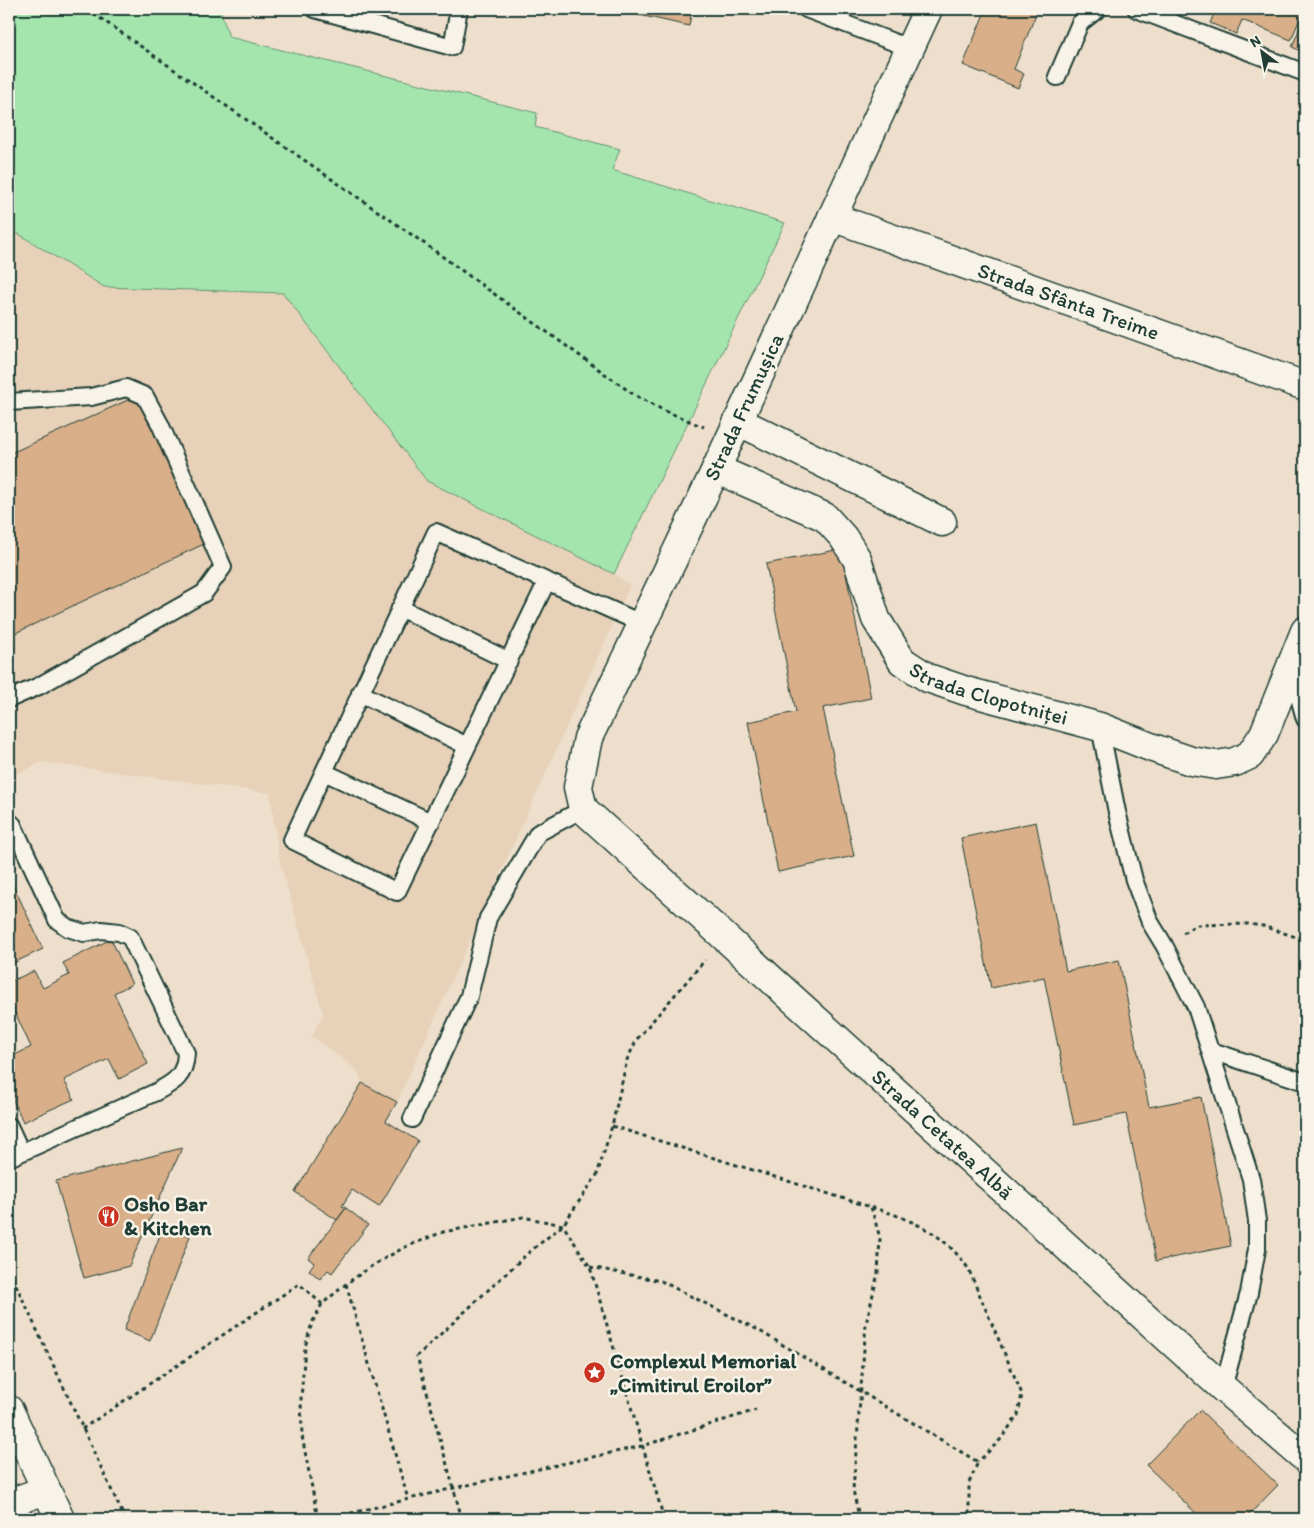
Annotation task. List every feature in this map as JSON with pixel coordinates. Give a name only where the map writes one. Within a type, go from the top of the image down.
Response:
[{"type":"street","name":"Strada Frumușica","points":[[583,809],[578,787],[588,738],[716,469],[928,9]]},
{"type":"street","name":"Strada Sfânta Treime","points":[[832,217],[1305,386]]},
{"type":"street","points":[[734,429],[942,522]]},
{"type":"street","name":"Strada Clopotniței","points":[[716,469],[825,517],[843,537],[856,559],[876,619],[902,661],[928,678],[966,691],[1100,727],[1191,761],[1216,765],[1235,762],[1250,755],[1264,734],[1291,668]]},
{"type":"street","points":[[1291,668],[1305,631]]},
{"type":"street","name":"Strada Cetatea Albă","points":[[583,809],[726,936],[1223,1388],[1305,1458]]},
{"type":"street","points":[[9,1410],[60,1519]]},
{"type":"street","points":[[9,1503],[46,1490]]},
{"type":"lane","points":[[315,9],[452,46],[459,9]]},
{"type":"lane","points":[[806,9],[909,48]]},
{"type":"lane","points":[[1057,78],[1080,23],[1098,9]]},
{"type":"lane","points":[[1136,9],[1305,73]]},
{"type":"lane","points":[[9,402],[90,398],[126,388],[145,396],[160,424],[222,567],[204,592],[39,686],[9,699]]},
{"type":"lane","points":[[547,581],[397,892],[292,840],[436,532],[547,581],[642,624]]},
{"type":"lane","points":[[400,608],[509,661]]},
{"type":"lane","points":[[1291,668],[1305,719]]},
{"type":"lane","points":[[360,693],[468,746]]},
{"type":"lane","points":[[1100,727],[1117,812],[1134,880],[1150,922],[1196,1007],[1212,1052],[1251,1179],[1257,1221],[1257,1249],[1249,1293],[1223,1388]]},
{"type":"lane","points":[[324,772],[431,822]]},
{"type":"lane","points":[[412,1119],[469,996],[488,918],[538,833],[583,809]]},
{"type":"lane","points":[[9,821],[13,825],[57,920],[68,928],[84,933],[101,930],[119,932],[130,937],[186,1053],[183,1069],[172,1084],[15,1155],[9,1126]]},
{"type":"lane","points":[[1212,1052],[1305,1082]]},
{"type":"path","points":[[87,9],[425,244],[633,394],[665,411],[734,429]]},
{"type":"path","points":[[1164,945],[1196,925],[1248,924],[1263,926],[1305,940]]},
{"type":"path","points":[[462,1519],[418,1356],[527,1254],[563,1225],[597,1175],[612,1126],[625,1068],[637,1039],[726,936]]},
{"type":"path","points":[[612,1126],[871,1207],[921,1225],[940,1236],[956,1252],[968,1268],[1022,1394],[1018,1415],[1000,1440],[978,1462],[969,1483],[969,1513],[951,1519]]},
{"type":"path","points":[[861,1519],[853,1490],[866,1324],[878,1273],[880,1247],[880,1238],[871,1207]]},
{"type":"path","points":[[318,1519],[302,1436],[300,1399],[305,1347],[312,1323],[322,1304],[372,1265],[405,1248],[443,1232],[524,1217],[563,1225],[590,1267],[664,1519]]},
{"type":"path","points":[[590,1267],[661,1280],[758,1330],[978,1462]]},
{"type":"path","points":[[9,1270],[124,1519]]},
{"type":"path","points":[[82,1428],[300,1284],[322,1304]]},
{"type":"path","points":[[346,1284],[408,1500]]},
{"type":"path","points":[[327,1519],[454,1488],[642,1446],[756,1410]]},
{"type":"shaded area","points":[[9,228],[104,287],[283,293],[427,481],[614,574],[630,586],[397,1102],[362,1083],[357,1070],[312,1036],[323,1014],[279,858],[270,793],[42,762],[9,778]]},
{"type":"green space","points":[[9,9],[220,9],[229,37],[537,113],[535,127],[620,149],[612,170],[785,223],[614,574],[427,481],[283,293],[104,287],[9,228]]},
{"type":"building","points":[[612,9],[692,9],[689,26]]},
{"type":"building","points":[[986,9],[1038,9],[1014,69],[1024,74],[1018,88],[963,65]]},
{"type":"building","points":[[1194,9],[1213,9],[1210,15]]},
{"type":"building","points":[[1216,9],[1304,9],[1291,40],[1242,20],[1236,34],[1210,23]]},
{"type":"building","points":[[1305,15],[1305,53],[1292,47]]},
{"type":"building","points":[[139,395],[206,543],[9,636],[9,454]]},
{"type":"building","points":[[841,549],[871,698],[823,708],[854,856],[778,872],[748,722],[796,712],[766,564]]},
{"type":"building","points":[[1036,822],[1066,971],[1119,960],[1149,1107],[1201,1097],[1231,1246],[1156,1261],[1126,1114],[1074,1125],[1044,977],[991,988],[961,838]]},
{"type":"building","points":[[9,876],[43,949],[9,965]]},
{"type":"building","points":[[111,939],[132,984],[114,993],[148,1064],[119,1079],[109,1059],[64,1080],[74,1099],[23,1122],[9,1091],[9,1058],[31,1047],[9,1000],[9,982],[34,971],[43,988],[69,975],[63,963]]},
{"type":"building","points":[[362,1083],[397,1102],[386,1121],[418,1141],[379,1207],[352,1190],[342,1206],[346,1208],[337,1220],[295,1192]]},
{"type":"building","points":[[182,1148],[129,1266],[84,1278],[56,1181]]},
{"type":"building","points":[[346,1208],[368,1225],[332,1273],[328,1270],[320,1279],[309,1270],[314,1263],[308,1258]]},
{"type":"building","points":[[163,1227],[190,1236],[150,1341],[124,1330]]},
{"type":"building","points":[[1200,1410],[1278,1485],[1245,1519],[1202,1519],[1146,1465]]},
{"type":"place","name":"Osho Bar & Kitchen","points":[[108,1216]]},
{"type":"place","name":"Complexul Memorial „Cimitirul Eroilor”","points":[[594,1373]]}]
